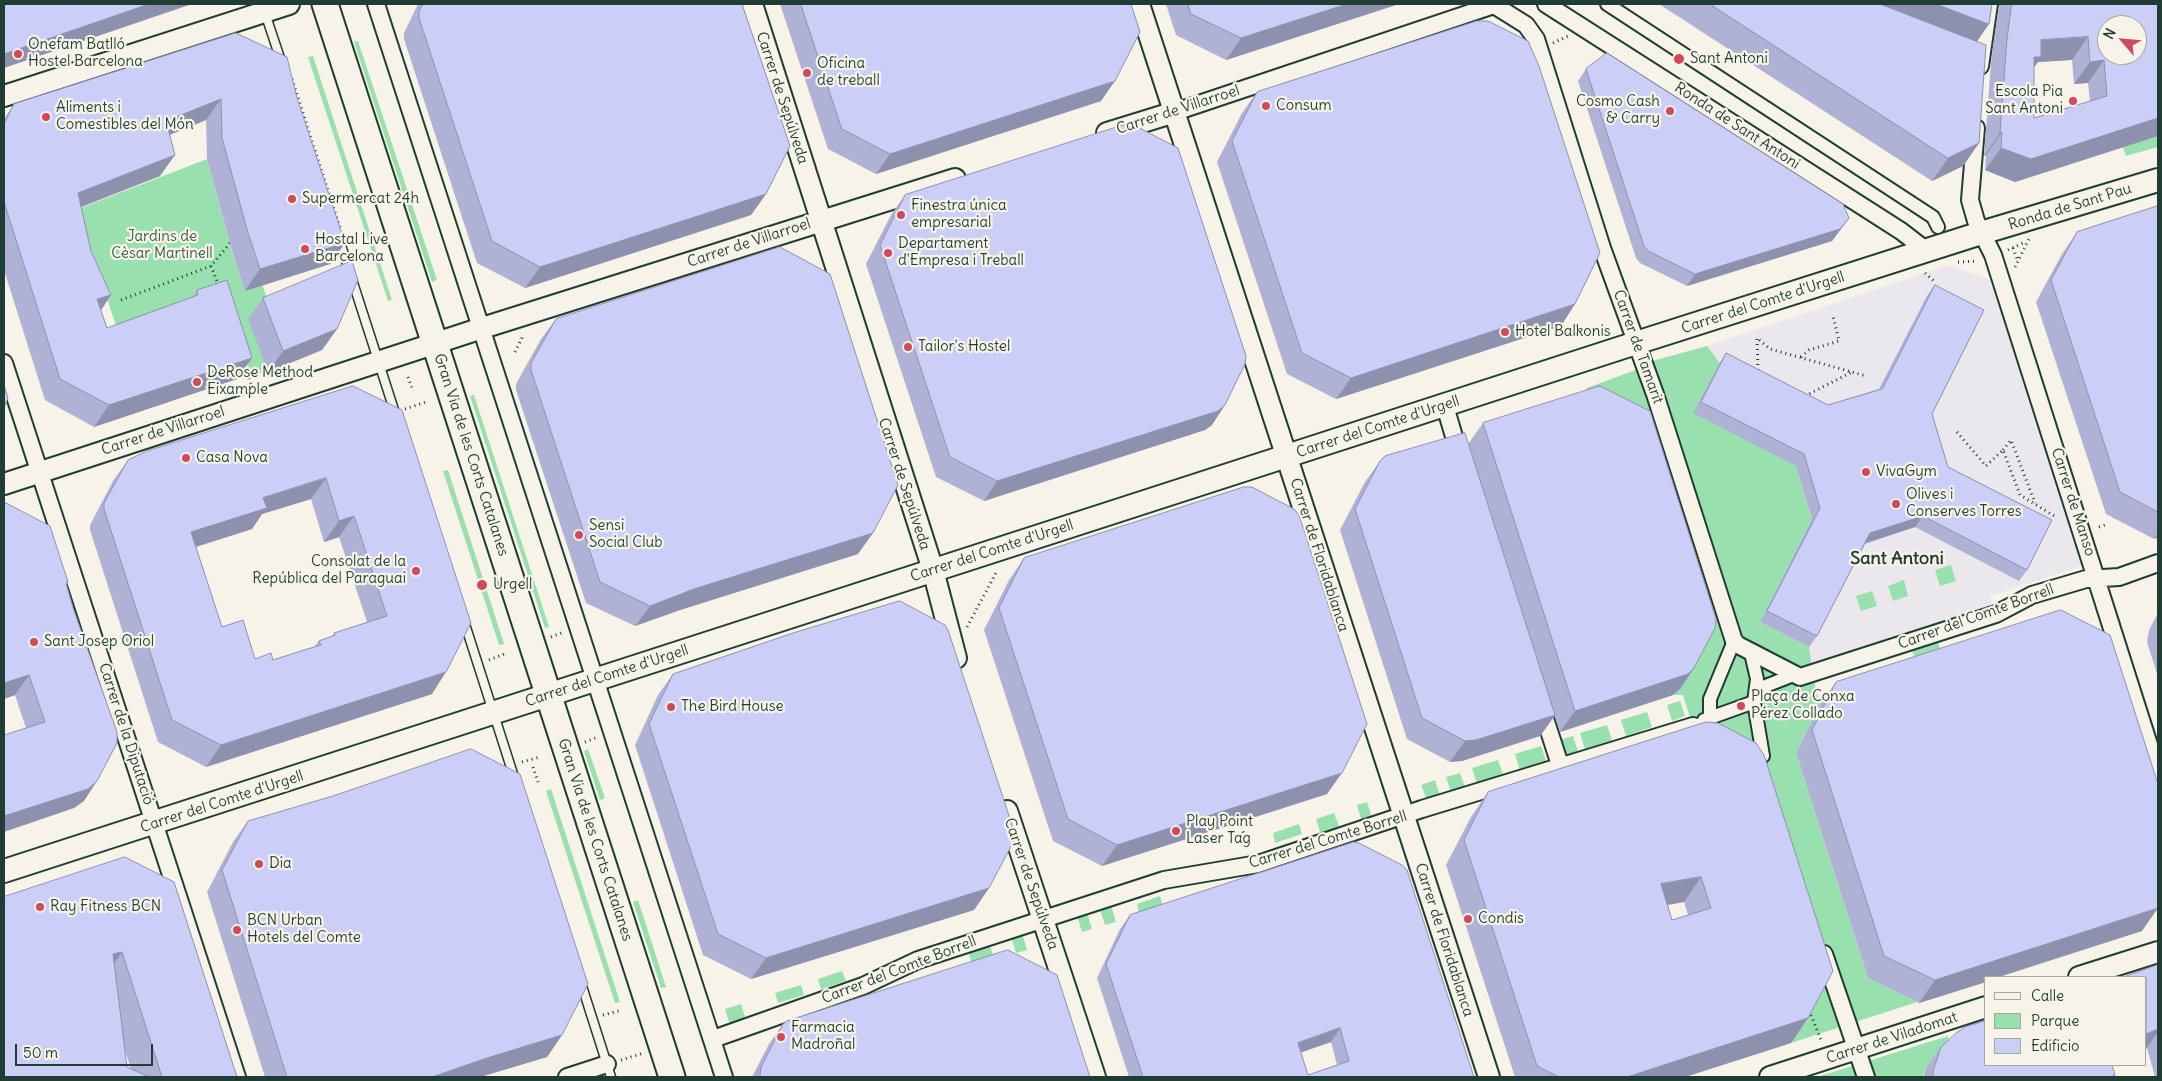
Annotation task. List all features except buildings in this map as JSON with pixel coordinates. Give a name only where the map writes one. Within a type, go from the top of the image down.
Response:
[{"type":"main road","name":"Gran Via de les Corts Catalanes","points":[[325,4],[672,1077]]},
{"type":"main road","name":"Ronda de Sant Pau","points":[[1981,234],[2158,180]]},
{"type":"main road","name":"Carrer del Comte d'Urgell","points":[[4,871],[155,824],[1636,343],[1926,262],[1981,234]]},
{"type":"street","points":[[4,96],[264,8],[289,4]]},
{"type":"street","points":[[376,4],[597,680],[724,1077]]},
{"type":"street","name":"Carrer de Sepúlveda","points":[[752,4],[822,220],[869,375],[933,570],[963,679]]},
{"type":"street","name":"Carrer de Floridablanca","points":[[1139,4],[1489,1077]]},
{"type":"street","name":"Carrer de Villarroel","points":[[1085,140],[1175,112],[1495,4]]},
{"type":"street","name":"Carrer de Tamarit","points":[[1495,4],[1526,25],[1536,39],[1599,238],[1656,394],[1734,641]]},
{"type":"street","name":"Ronda de Sant Antoni","points":[[1546,4],[1901,231],[1926,262]]},
{"type":"street","name":"Ronda de Sant Antoni","points":[[1607,4],[1933,217],[1938,226]]},
{"type":"street","points":[[1979,80],[1973,58],[1988,4]]},
{"type":"street","name":"Carrer de Manso","points":[[1976,117],[1970,200],[1972,211],[1981,234],[1993,255],[2098,579],[2158,773]]},
{"type":"street","name":"Carrer de Villarroel","points":[[4,484],[435,343],[975,173]]},
{"type":"street","name":"Carrer de la Diputació","points":[[4,363],[237,1077]]},
{"type":"street","points":[[1445,406],[1465,472]]},
{"type":"street","name":"Carrer del Comte Borrell","points":[[1796,674],[1800,677],[1814,673],[1996,614],[2032,595],[2086,579],[2119,577],[2158,563]]},
{"type":"street","points":[[1710,717],[1710,699],[1734,641],[1751,653],[1796,674]]},
{"type":"street","points":[[1751,653],[1758,689],[1754,702],[1763,756],[1769,774]]},
{"type":"street","points":[[1758,689],[1796,674]]},
{"type":"street","points":[[1535,687],[1560,765]]},
{"type":"street","points":[[1693,726],[1710,717],[1754,702]]},
{"type":"street","points":[[1693,726],[1731,738]]},
{"type":"street","name":"Carrer del Comte Borrell","points":[[713,1038],[863,986],[918,960],[1164,880],[1258,864],[1560,765],[1693,726]]},
{"type":"street","points":[[1747,747],[1763,756]]},
{"type":"street","name":"Carrer de Sepúlveda","points":[[1001,795],[1095,1077]]},
{"type":"street","points":[[1821,943],[1864,1075]]},
{"type":"street","points":[[2082,976],[2158,952]]},
{"type":"street","name":"Carrer de Viladomat","points":[[1770,1077],[1984,1008]]},
{"type":"street","points":[[567,1077],[609,1071]]},
{"type":"lane","points":[[264,8],[283,68]]},
{"type":"lane","points":[[338,230],[397,421]]},
{"type":"lane","points":[[461,612],[516,785]]},
{"type":"lane","points":[[577,971],[609,1071]]},
{"type":"path","points":[[1550,44],[1571,35]]},
{"type":"path","points":[[291,75],[338,230]]},
{"type":"path","points":[[2013,248],[2018,261],[2028,241]]},
{"type":"path","points":[[121,300],[211,266],[230,243]]},
{"type":"path","points":[[1926,262],[1935,282]]},
{"type":"path","points":[[211,266],[219,288]]},
{"type":"path","points":[[1800,357],[1809,350],[1839,341],[1833,316]]},
{"type":"path","points":[[515,352],[523,336]]},
{"type":"path","points":[[1764,374],[1757,370],[1757,338],[1770,349],[1866,376]]},
{"type":"path","points":[[242,358],[251,384]]},
{"type":"path","points":[[1797,391],[1805,396],[1852,372]]},
{"type":"path","points":[[408,377],[412,388]]},
{"type":"path","name":"Gran Via de les Corts Catalanes","points":[[402,410],[426,402]]},
{"type":"path","points":[[1957,432],[1986,466],[2011,440],[2035,504]]},
{"type":"path","points":[[2003,450],[2020,495],[2056,517]]},
{"type":"path","name":"Carrer de Manso","points":[[2100,527],[2105,525]]},
{"type":"path","name":"Carrer del Comte d'Urgell","points":[[966,629],[999,567]]},
{"type":"path","points":[[548,638],[571,629]]},
{"type":"path","points":[[483,662],[507,653]]},
{"type":"path","name":"Gran Via de les Corts Catalanes","points":[[581,743],[605,734]]},
{"type":"path","name":"Gran Via de les Corts Catalanes","points":[[516,764],[540,757]]},
{"type":"path","points":[[533,767],[538,782]]},
{"type":"path","points":[[1240,822],[1245,838]]},
{"type":"path","points":[[599,1016],[622,1010]]},
{"type":"path","points":[[1811,1015],[1823,1046]]},
{"type":"shaded area","points":[[1949,265],[1992,281],[2082,566],[1990,596],[1994,609],[1813,668],[1742,638],[1666,408],[1707,346]]},
{"type":"green space","points":[[358,41],[437,280],[432,282],[354,42]]},
{"type":"green space","points":[[313,56],[392,300],[388,301],[308,57]]},
{"type":"green space","points":[[2157,136],[2158,147],[2126,156],[2123,147]]},
{"type":"green space","name":"Jardins de Cèsar Martinell","points":[[207,159],[233,256],[245,290],[262,285],[272,309],[268,372],[251,375],[222,286],[119,335],[78,209]]},
{"type":"green space","points":[[1707,346],[1796,466],[1812,519],[1760,622],[1809,647],[1814,681],[1820,704],[1796,753],[1868,978],[1917,1002],[1791,1043],[1683,695],[1673,695],[1680,689],[1583,397],[1587,388],[1646,366],[1652,361]]},
{"type":"green space","points":[[474,395],[549,627],[545,628],[470,396]]},
{"type":"green space","points":[[448,470],[504,644],[499,645],[443,471]]},
{"type":"green space","points":[[1951,565],[1956,581],[1940,586],[1935,570]]},
{"type":"green space","points":[[1904,580],[1908,596],[1893,601],[1888,586]]},
{"type":"green space","points":[[1872,591],[1877,606],[1861,611],[1856,596]]},
{"type":"green space","points":[[1938,642],[1942,655],[1916,663],[1912,650]]},
{"type":"green space","points":[[1680,701],[1685,716],[1672,721],[1667,705]]},
{"type":"green space","points":[[1647,712],[1652,727],[1626,736],[1621,720]]},
{"type":"green space","points":[[1607,725],[1612,740],[1585,749],[1580,733]]},
{"type":"green space","points":[[1573,736],[1578,751],[1564,756],[1559,740]]},
{"type":"green space","points":[[1541,746],[1546,761],[1520,770],[1515,754]]},
{"type":"green space","points":[[588,749],[605,798],[600,800],[584,751]]},
{"type":"green space","points":[[1498,760],[1503,775],[1477,784],[1472,768]]},
{"type":"green space","points":[[1460,773],[1465,787],[1451,792],[1446,777]]},
{"type":"green space","points":[[1435,780],[1440,796],[1427,800],[1421,785]]},
{"type":"green space","points":[[551,789],[620,1002],[615,1003],[546,791]]},
{"type":"green space","points":[[1367,802],[1372,818],[1362,822],[1357,805]]},
{"type":"green space","points":[[1334,813],[1340,829],[1321,835],[1316,819]]},
{"type":"green space","points":[[1299,824],[1302,834],[1275,843],[1273,833]]},
{"type":"green space","points":[[1160,896],[1163,906],[1139,914],[1137,904]]},
{"type":"green space","points":[[638,900],[666,987],[661,988],[633,902]]},
{"type":"green space","points":[[1111,905],[1116,922],[1105,925],[1100,909]]},
{"type":"green space","points":[[1087,913],[1092,929],[1082,932],[1077,916]]},
{"type":"green space","points":[[1022,933],[1027,950],[1016,953],[1011,936]]},
{"type":"green space","points":[[989,944],[995,960],[973,967],[968,951]]},
{"type":"green space","points":[[842,971],[846,981],[821,989],[818,979]]},
{"type":"green space","points":[[801,985],[804,995],[778,1003],[775,993]]},
{"type":"green space","points":[[741,1004],[746,1020],[730,1025],[725,1009]]},
{"type":"green space","points":[[1948,1036],[1950,1048],[1926,1068],[1922,1077],[1817,1077]]},
{"type":"place","name":"Onefam Batlló Hostel Barcelona","points":[[18,54]]},
{"type":"place","name":"Sant Antoni","points":[[1679,59]]},
{"type":"place","name":"Oficina de treball","points":[[807,73]]},
{"type":"place","name":"Escola Pia Sant Antoni","points":[[2073,101]]},
{"type":"place","name":"Consum","points":[[1266,106]]},
{"type":"place","name":"Cosmo Cash & Carry","points":[[1670,111]]},
{"type":"place","name":"Aliments i Comestibles del Món","points":[[46,117]]},
{"type":"place","name":"Supermercat 24h","points":[[292,199]]},
{"type":"place","name":"Finestra única empresarial","points":[[901,215]]},
{"type":"place","name":"Hostal Live Barcelona","points":[[305,249]]},
{"type":"place","name":"Departament d'Empresa i Treball","points":[[888,253]]},
{"type":"place","name":"Hotel Balkonis","points":[[1505,332]]},
{"type":"place","name":"Tailor's Hostel","points":[[908,347]]},
{"type":"place","name":"DeRose Method Eixample","points":[[197,382]]},
{"type":"place","name":"Casa Nova","points":[[186,458]]},
{"type":"place","name":"VivaGym","points":[[1866,472]]},
{"type":"place","name":"Olives i Conserves Torres","points":[[1896,504]]},
{"type":"place","name":"Sensi Social Club","points":[[579,535]]},
{"type":"place","name":"Consolat de la República del Paraguai","points":[[416,571]]},
{"type":"place","name":"Urgell","points":[[482,585]]},
{"type":"place","name":"Sant Josep Oriol","points":[[34,642]]},
{"type":"place","name":"Plaça de Conxa Pérez Collado","points":[[1741,706]]},
{"type":"place","name":"The Bird House","points":[[671,707]]},
{"type":"place","name":"Play Point Laser Tag","points":[[1176,831]]},
{"type":"place","name":"Dia","points":[[259,864]]},
{"type":"place","name":"Ray Fitness BCN","points":[[40,907]]},
{"type":"place","name":"Condis","points":[[1468,919]]},
{"type":"place","name":"BCN Urban Hotels del Comte","points":[[237,930]]},
{"type":"place","name":"Farmacia Madroñal","points":[[781,1037]]},
{"type":"district","name":"Sant Antoni","points":[[1897,559]]}]
